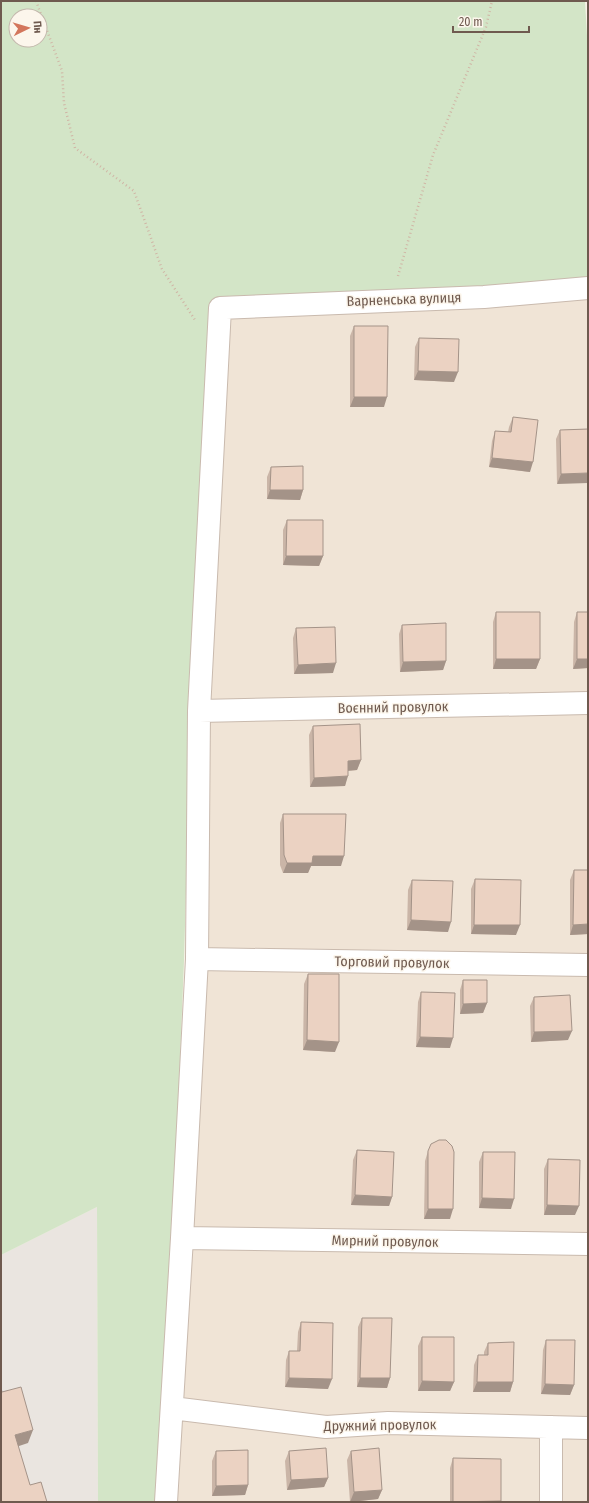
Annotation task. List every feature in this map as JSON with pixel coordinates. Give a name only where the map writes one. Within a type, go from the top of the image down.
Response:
[{"type":"street","name":"Варненська вулиця","points":[[218,349],[220,308],[391,299],[484,297],[588,288]]},
{"type":"street","points":[[166,1502],[197,959],[199,711],[218,349]]},
{"type":"street","name":"Воєнний провулок","points":[[199,711],[588,703]]},
{"type":"street","name":"Торговий провулок","points":[[197,959],[588,965]]},
{"type":"street","name":"Мирний провулок","points":[[182,1238],[588,1244]]},
{"type":"street","name":"Дружний провулок","points":[[172,1408],[326,1426],[388,1423],[588,1428]]},
{"type":"street","points":[[551,1502],[552,1427]]},
{"type":"path","points":[[36,1],[62,71],[64,103],[75,148],[134,191],[162,269],[186,308],[218,349]]},
{"type":"path","points":[[391,299],[433,155],[486,27],[492,1]]},
{"type":"shaded area","points":[[588,288],[588,1502],[166,1502],[220,308]]},
{"type":"shaded area","points":[[97,1207],[98,1502],[1,1502],[1,1255]]},
{"type":"green space","points":[[1,1],[585,1],[588,53],[588,288],[209,309],[191,713],[184,961],[161,1502],[98,1502],[97,1207],[1,1255]]},
{"type":"building","points":[[354,326],[388,326],[387,397],[354,397]]},
{"type":"building","points":[[419,338],[459,339],[458,372],[418,371]]},
{"type":"building","points":[[513,417],[538,420],[533,462],[492,458],[495,431],[511,432]]},
{"type":"building","points":[[588,429],[588,473],[561,474],[560,430]]},
{"type":"building","points":[[303,466],[303,490],[270,490],[271,467]]},
{"type":"building","points":[[287,520],[323,520],[323,556],[286,556]]},
{"type":"building","points":[[496,612],[540,612],[540,659],[496,659]]},
{"type":"building","points":[[577,612],[588,612],[588,659],[577,659]]},
{"type":"building","points":[[446,623],[446,661],[403,662],[402,625]]},
{"type":"building","points":[[335,627],[336,663],[298,665],[296,628]]},
{"type":"building","points":[[360,724],[361,760],[348,761],[348,776],[314,778],[313,726]]},
{"type":"building","points":[[283,814],[346,814],[344,856],[313,856],[312,863],[287,863],[284,855]]},
{"type":"building","points":[[574,870],[588,870],[588,924],[573,925]]},
{"type":"building","points":[[475,879],[521,880],[520,925],[474,925]]},
{"type":"building","points":[[412,880],[453,881],[451,922],[411,920]]},
{"type":"building","points":[[308,974],[339,974],[339,1042],[307,1040]]},
{"type":"building","points":[[463,980],[487,980],[487,1003],[463,1004]]},
{"type":"building","points":[[421,992],[455,993],[453,1038],[420,1037]]},
{"type":"building","points":[[570,995],[572,1031],[534,1032],[534,997]]},
{"type":"building","points":[[439,1140],[446,1140],[452,1146],[454,1152],[453,1209],[428,1209],[428,1151],[431,1144]]},
{"type":"building","points":[[357,1150],[394,1152],[392,1197],[355,1195]]},
{"type":"building","points":[[483,1152],[515,1152],[514,1199],[482,1198]]},
{"type":"building","points":[[548,1159],[580,1160],[579,1206],[547,1205]]},
{"type":"building","points":[[362,1318],[392,1318],[390,1378],[360,1378]]},
{"type":"building","points":[[301,1322],[333,1323],[332,1379],[289,1378],[289,1351],[300,1351]]},
{"type":"building","points":[[422,1337],[454,1337],[454,1382],[422,1381]]},
{"type":"building","points":[[546,1340],[575,1340],[574,1385],[545,1384]]},
{"type":"building","points":[[514,1342],[513,1382],[477,1382],[478,1355],[488,1355],[488,1343]]},
{"type":"building","points":[[21,1387],[33,1430],[15,1435],[30,1485],[41,1482],[47,1502],[1,1502],[1,1388],[2,1392]]},
{"type":"building","points":[[326,1448],[328,1478],[291,1480],[289,1451]]},
{"type":"building","points":[[379,1448],[382,1490],[354,1492],[351,1451]]},
{"type":"building","points":[[248,1450],[248,1485],[216,1486],[216,1451]]},
{"type":"building","points":[[453,1458],[501,1459],[501,1501],[453,1502]]}]
